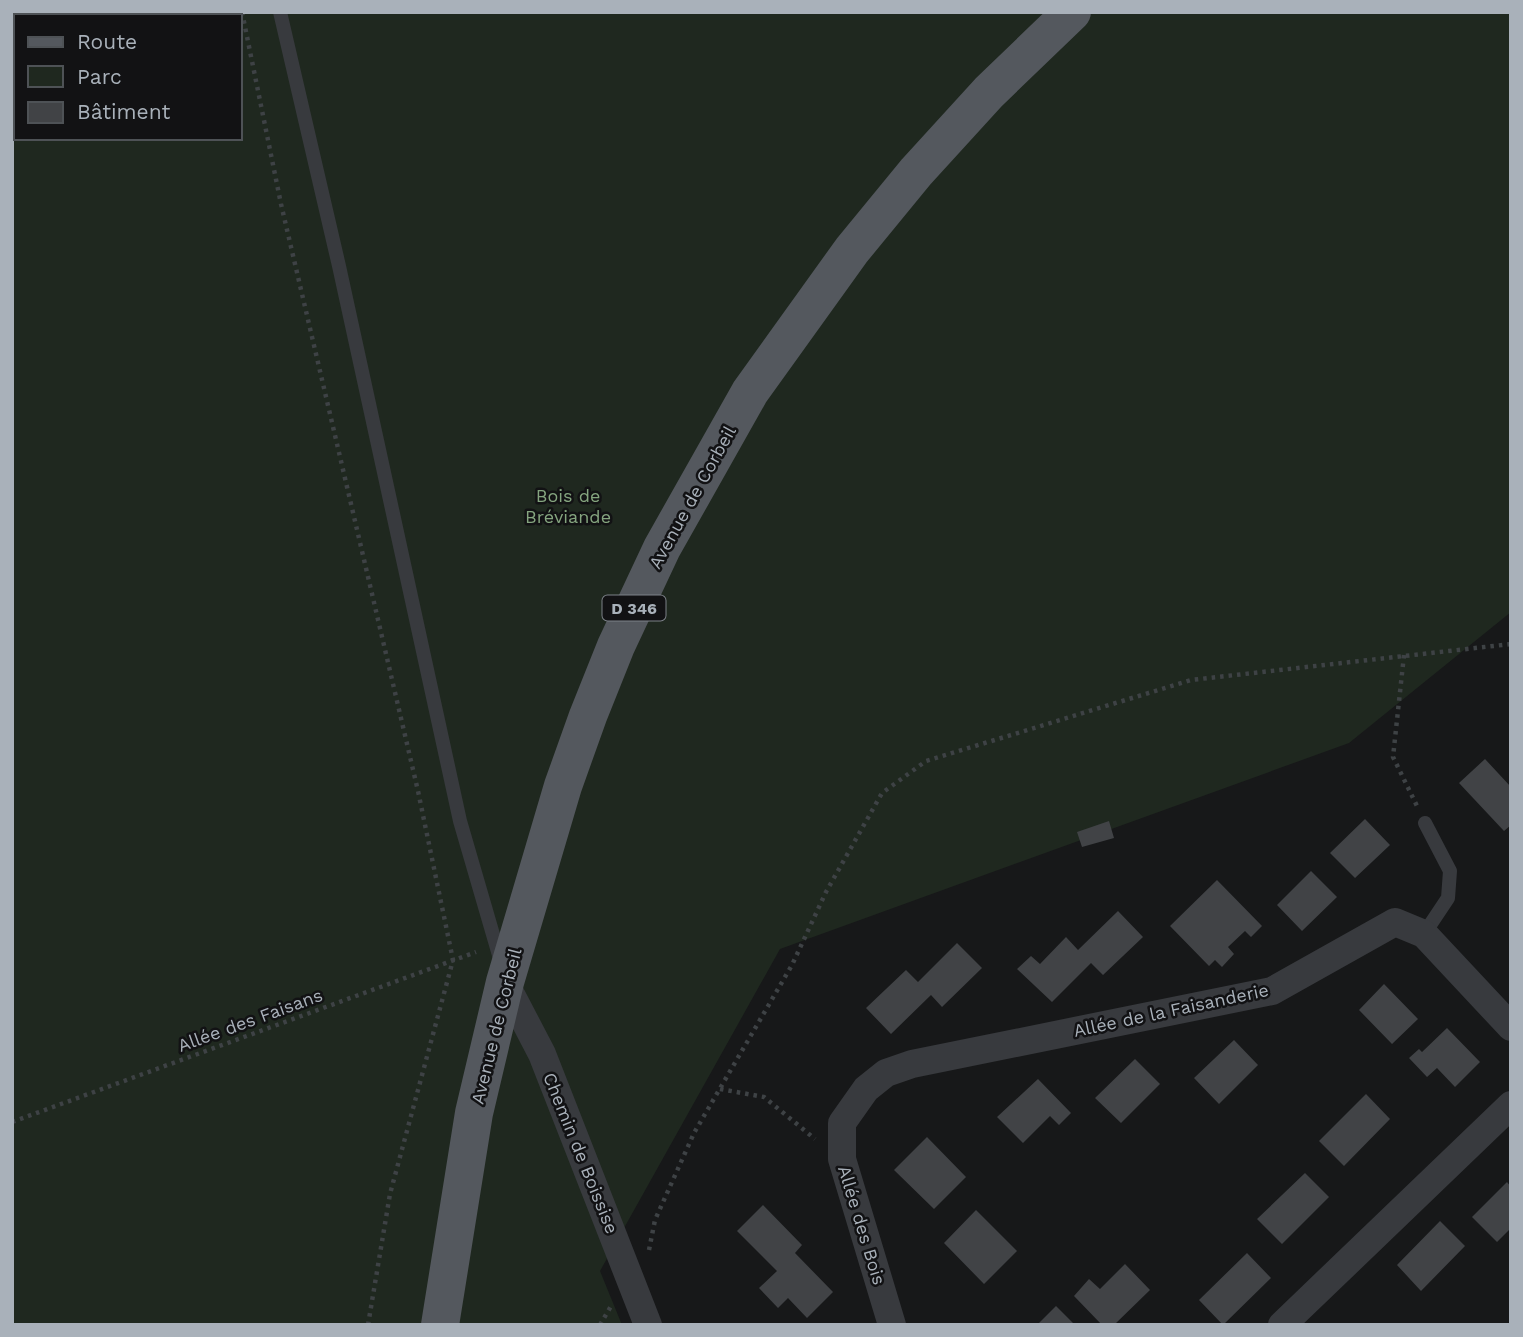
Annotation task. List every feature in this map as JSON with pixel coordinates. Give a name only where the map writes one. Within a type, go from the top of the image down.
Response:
[{"type":"main road","name":"Avenue de Corbeil","points":[[440,1325],[474,1113],[505,984],[563,786],[588,716],[662,548],[750,392],[852,250],[916,172],[989,92],[1072,12]]},
{"type":"street","name":"Allée de la Faisanderie","points":[[866,1089],[886,1073],[912,1064],[1272,991],[1395,922],[1424,934],[1511,1027]]},
{"type":"street","name":"Chemin de Boissise","points":[[505,984],[542,1054],[648,1325]]},
{"type":"street","name":"Allée des Bois","points":[[866,1089],[842,1124],[842,1158],[892,1325]]},
{"type":"street","points":[[1282,1325],[1511,1105]]},
{"type":"lane","points":[[281,12],[460,821],[505,984]]},
{"type":"lane","points":[[1424,934],[1448,898],[1450,871],[1425,823]]},
{"type":"path","points":[[242,12],[284,217],[418,791],[453,960],[390,1194],[368,1325]]},
{"type":"path","points":[[628,1273],[649,1252],[655,1220],[694,1133],[792,965],[827,892],[882,793],[926,761],[1191,680],[1511,644]]},
{"type":"path","points":[[1404,655],[1394,757],[1425,823]]},
{"type":"path","name":"Allée des Faisans","points":[[12,1122],[496,944]]},
{"type":"path","points":[[720,1089],[764,1097],[790,1121],[842,1158]]},
{"type":"green space","name":"Bois de Bréviande","points":[[12,12],[1511,12],[1511,612],[1349,743],[780,949],[600,1271],[622,1325],[12,1325]]},
{"type":"building","points":[[1485,759],[1511,787],[1511,825],[1504,831],[1459,783]]},
{"type":"building","points":[[1365,819],[1390,845],[1355,878],[1330,853]]},
{"type":"building","points":[[1109,821],[1114,838],[1082,847],[1077,832]]},
{"type":"building","points":[[1311,871],[1337,897],[1302,931],[1277,905]]},
{"type":"building","points":[[1217,880],[1262,926],[1251,937],[1245,931],[1228,947],[1234,954],[1222,967],[1215,960],[1209,966],[1170,926]]},
{"type":"building","points":[[1118,911],[1143,937],[1103,975],[1091,963],[1052,1002],[1017,969],[1031,956],[1040,964],[1066,937],[1078,950]]},
{"type":"building","points":[[957,943],[982,968],[942,1007],[931,995],[891,1034],[866,1008],[906,970],[918,982]]},
{"type":"building","points":[[1384,984],[1418,1019],[1392,1044],[1359,1010]]},
{"type":"building","points":[[1447,1028],[1480,1062],[1455,1087],[1437,1068],[1427,1077],[1409,1058],[1419,1049],[1422,1052]]},
{"type":"building","points":[[1234,1040],[1258,1065],[1219,1104],[1194,1078]]},
{"type":"building","points":[[1135,1059],[1160,1084],[1121,1123],[1095,1098]]},
{"type":"building","points":[[1038,1079],[1071,1113],[1059,1125],[1050,1116],[1023,1143],[997,1117]]},
{"type":"building","points":[[1366,1094],[1390,1119],[1344,1166],[1319,1141]]},
{"type":"building","points":[[927,1137],[966,1177],[934,1209],[894,1170]]},
{"type":"building","points":[[1305,1173],[1329,1197],[1282,1244],[1257,1219]]},
{"type":"building","points":[[1507,1182],[1511,1187],[1511,1228],[1497,1242],[1472,1217]]},
{"type":"building","points":[[763,1205],[802,1245],[795,1253],[833,1292],[807,1318],[788,1298],[778,1308],[759,1288],[777,1271],[737,1231]]},
{"type":"building","points":[[976,1210],[1017,1251],[984,1284],[944,1243]]},
{"type":"building","points":[[1440,1221],[1465,1246],[1421,1291],[1397,1265]]},
{"type":"building","points":[[1247,1253],[1271,1278],[1223,1325],[1199,1300]]},
{"type":"building","points":[[1125,1264],[1150,1290],[1114,1325],[1102,1325],[1074,1296],[1089,1279],[1100,1289]]},
{"type":"building","points":[[1056,1306],[1075,1325],[1037,1325]]}]
